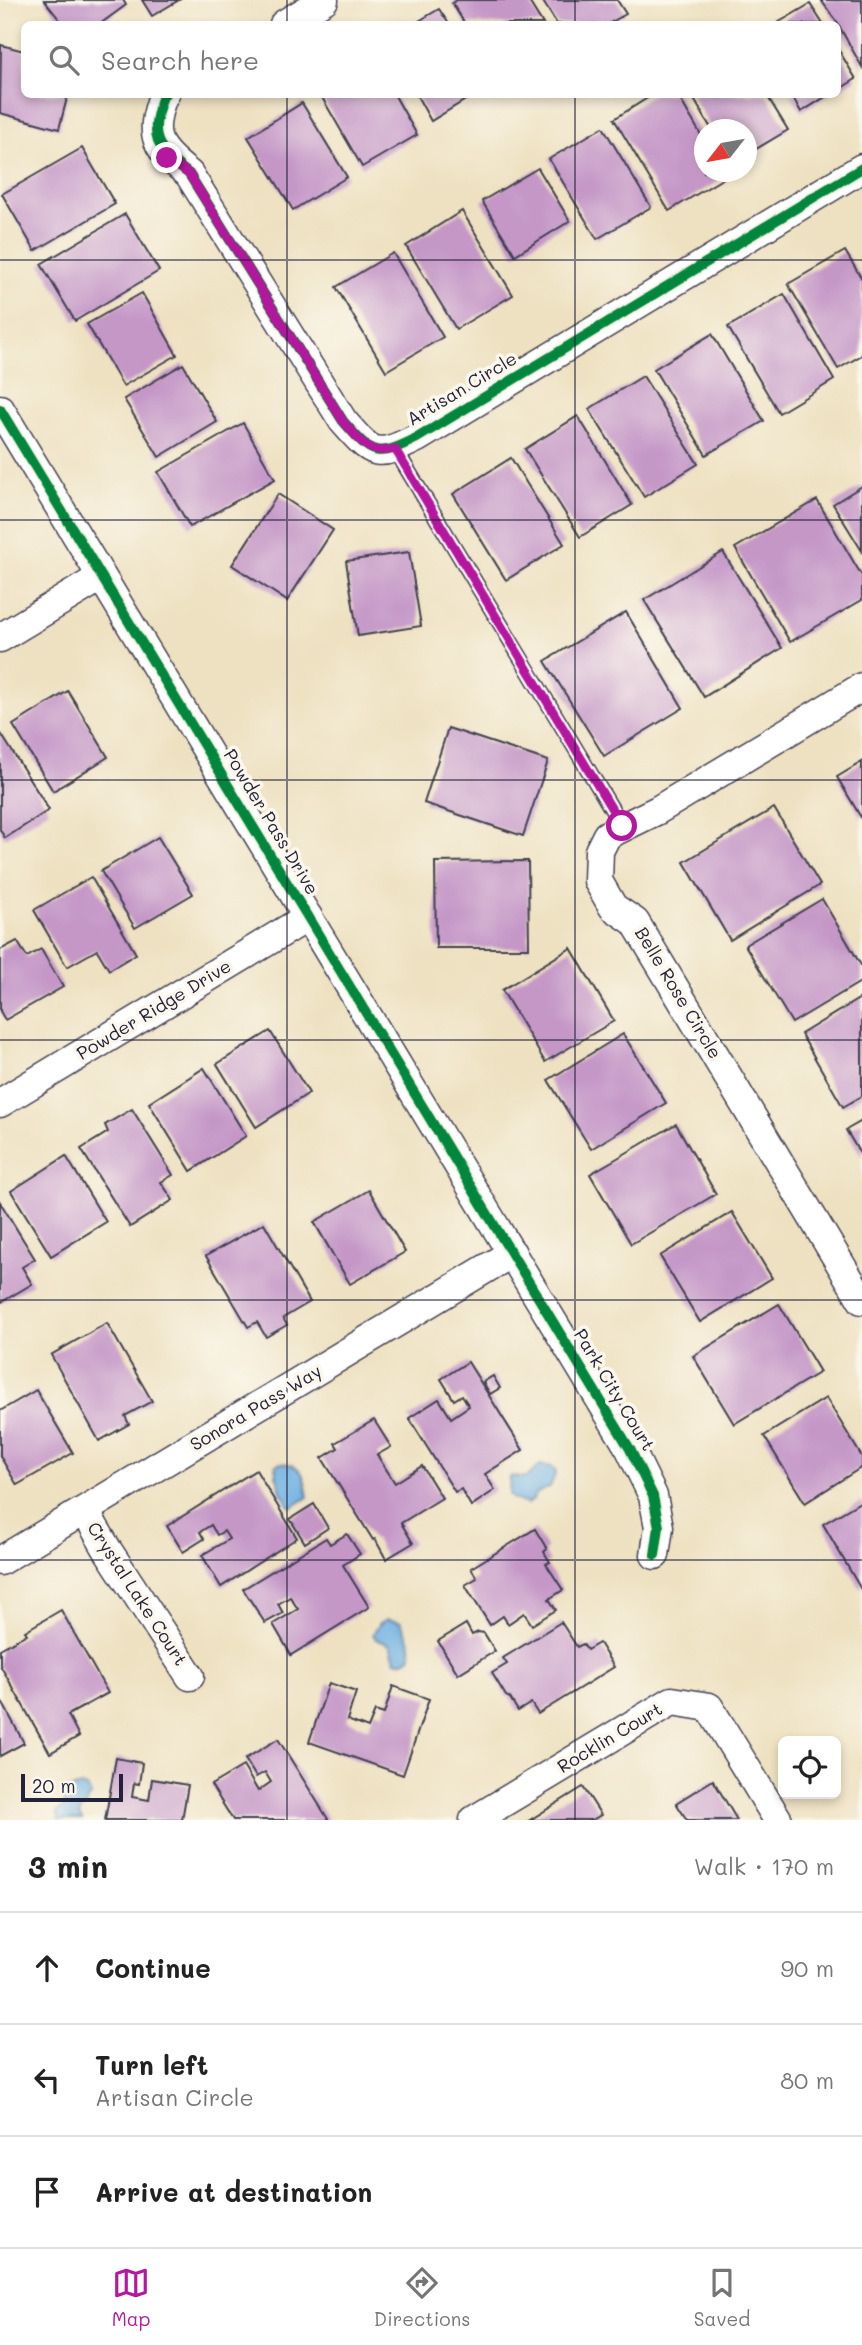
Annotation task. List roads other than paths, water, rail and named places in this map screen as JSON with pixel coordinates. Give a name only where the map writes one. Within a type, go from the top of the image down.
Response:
[{"type":"street","points":[[289,21],[324,0]]},
{"type":"street","points":[[162,98],[155,117],[156,138],[167,158],[189,174],[343,421],[366,447],[381,452],[395,449]]},
{"type":"street","name":"Artisan Circle","points":[[395,449],[862,167]]},
{"type":"street","name":"Powder Pass Drive","points":[[0,409],[512,1253]]},
{"type":"street","points":[[0,638],[101,577]]},
{"type":"street","name":"Belle Rose Circle","points":[[862,687],[658,810],[607,835],[599,851],[598,881],[613,907],[635,922],[862,1300]]},
{"type":"street","name":"Powder Ridge Drive","points":[[0,1103],[308,916]]},
{"type":"street","name":"Sonora Pass Way","points":[[0,1561],[512,1253]]},
{"type":"street","name":"Park City Court","points":[[512,1253],[630,1449],[653,1496],[659,1527],[655,1555]]},
{"type":"street","name":"Crystal Lake Court","points":[[85,1511],[190,1676]]},
{"type":"street","name":"Rocklin Court","points":[[474,1820],[672,1701],[709,1707],[778,1820]]},
{"type":"lane","points":[[395,449],[622,826]]},
{"type":"water","points":[[280,1463],[299,1469],[306,1484],[308,1497],[292,1507],[282,1494],[276,1476],[276,1465]]},
{"type":"water","points":[[540,1465],[553,1467],[556,1472],[550,1487],[537,1493],[527,1504],[513,1499],[509,1495],[510,1477],[527,1477]]},
{"type":"water","points":[[387,1619],[401,1622],[411,1644],[411,1656],[406,1660],[395,1660],[390,1645],[376,1639],[373,1634],[380,1623]]},
{"type":"water","points":[[81,1786],[88,1789],[91,1796],[79,1815],[82,1820],[59,1820],[57,1812],[65,1805],[63,1797],[66,1790]]}]
